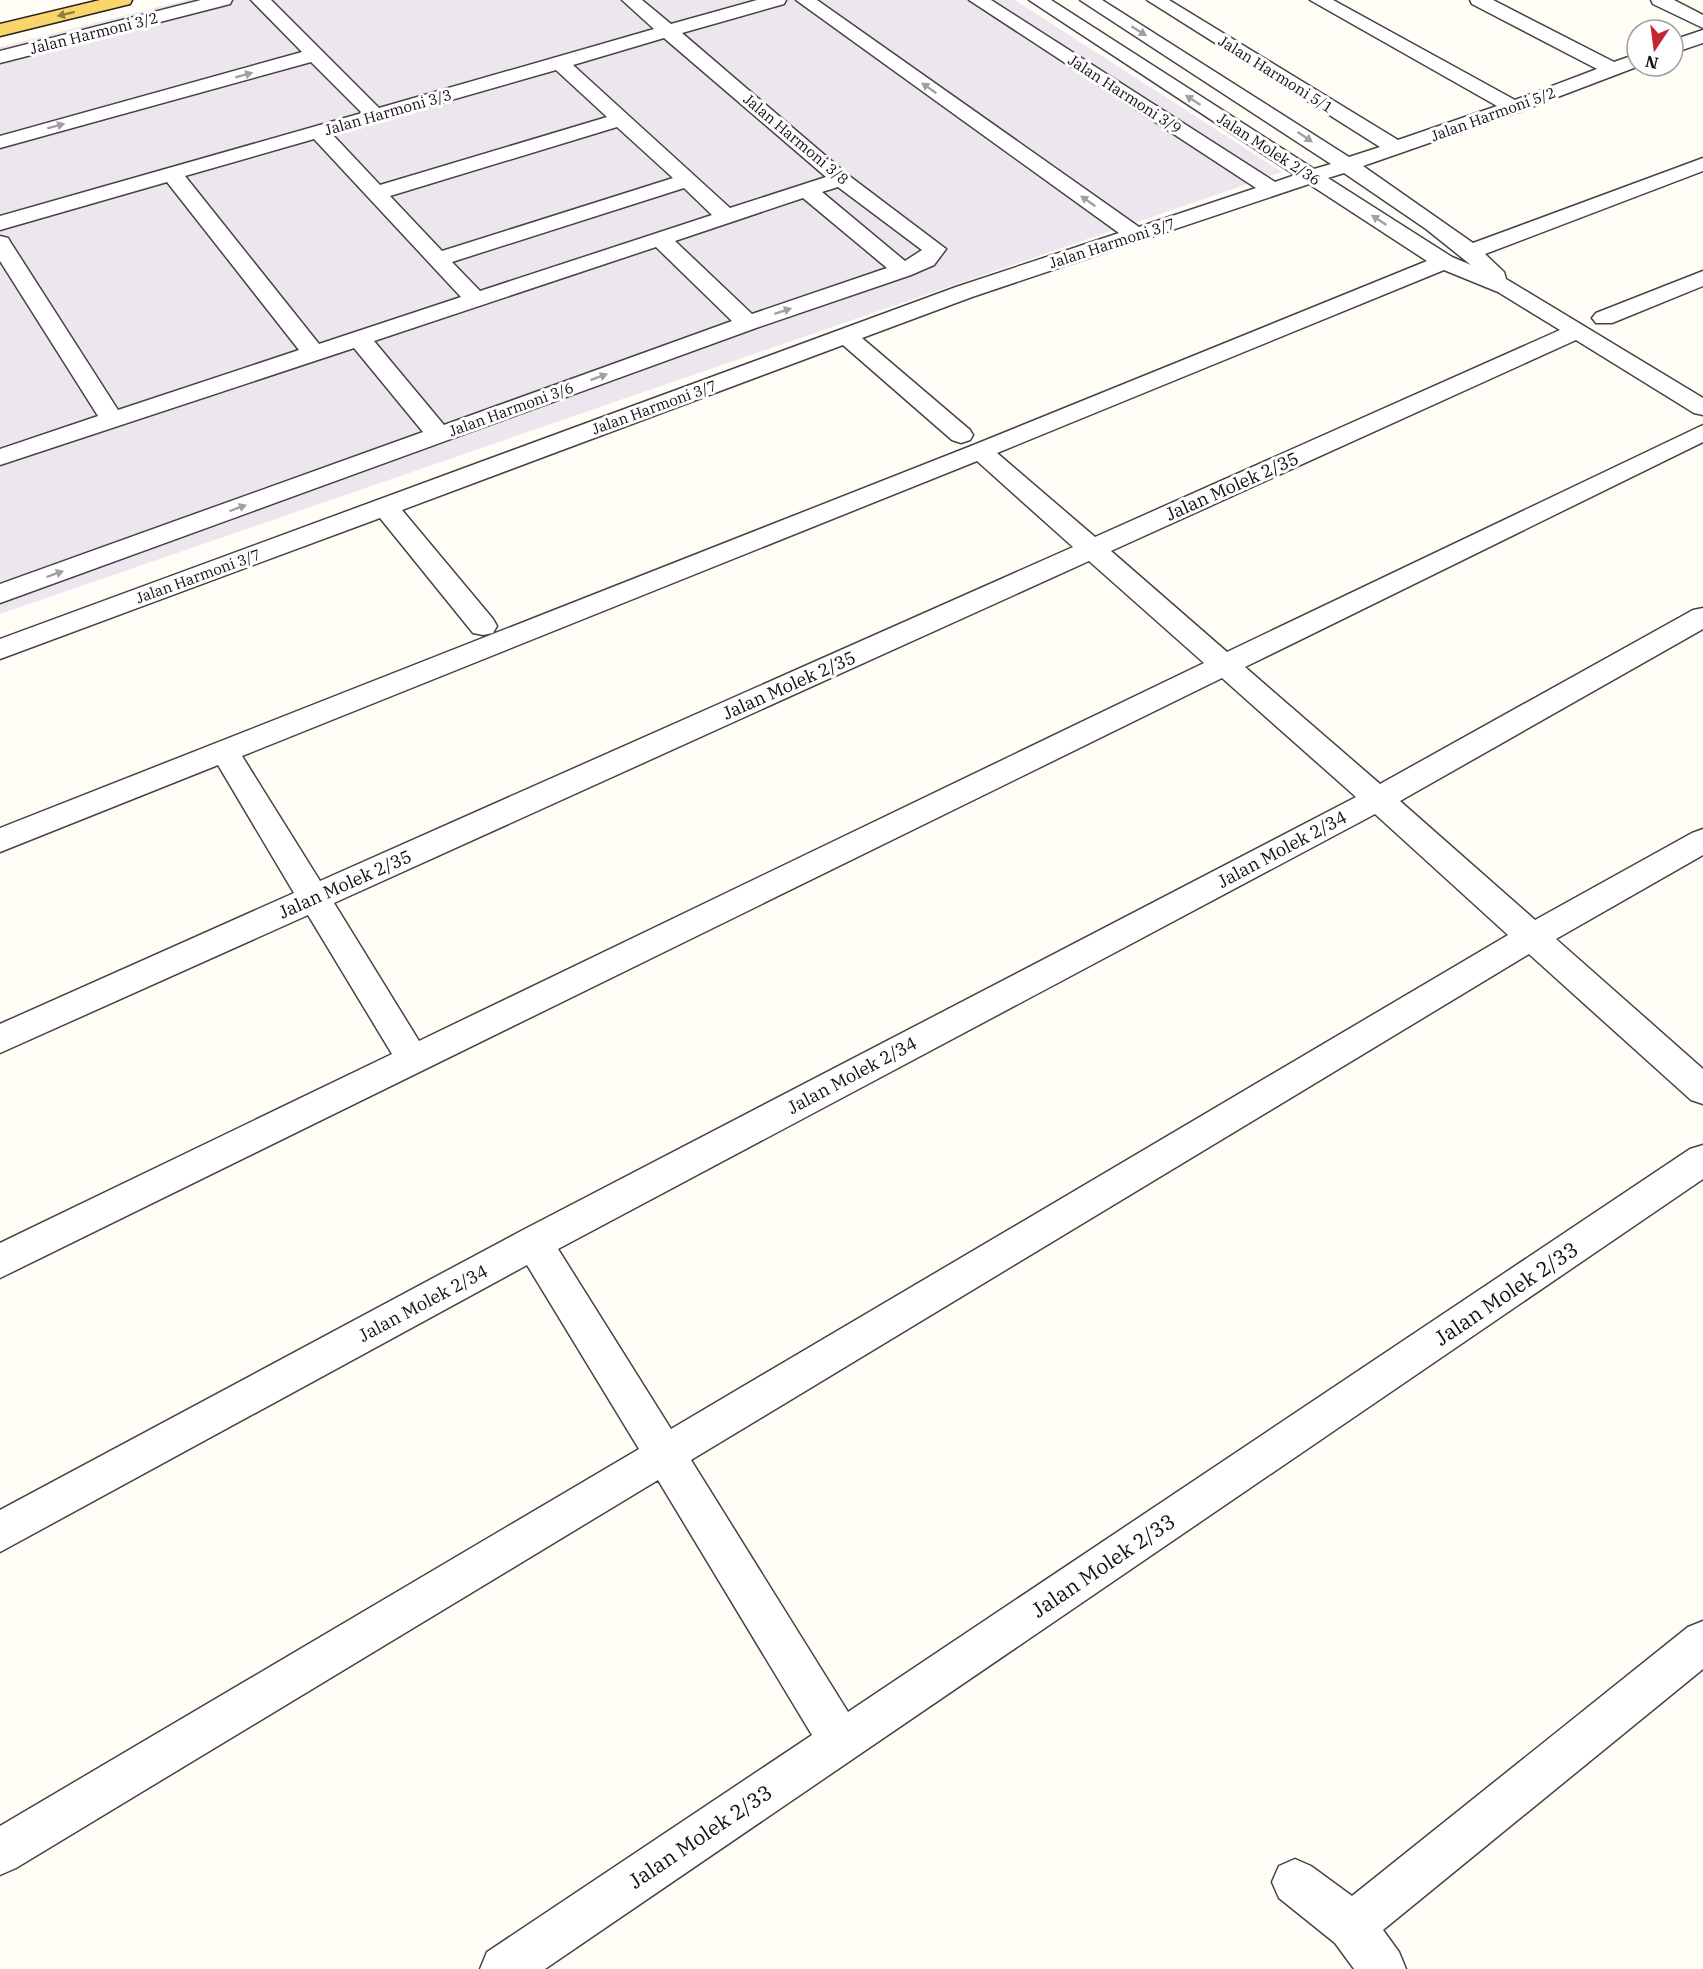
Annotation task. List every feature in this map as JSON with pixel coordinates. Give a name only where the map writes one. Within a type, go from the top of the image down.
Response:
[{"type":"main road","points":[[0,13],[57,0]]},
{"type":"main road","points":[[0,30],[123,0]]},
{"type":"street","name":"Jalan Harmoni 3/2","points":[[0,57],[224,0]]},
{"type":"street","points":[[260,0],[375,115]]},
{"type":"street","name":"Jalan Harmoni 3/8","points":[[631,0],[841,179],[934,249],[926,260],[903,270]]},
{"type":"street","name":"Jalan Harmoni 3/3","points":[[0,223],[777,0]]},
{"type":"street","points":[[805,0],[1136,235]]},
{"type":"street","name":"Jalan Harmoni 3/9","points":[[978,0],[1272,189]]},
{"type":"street","name":"Jalan Molek 2/36","points":[[1038,0],[1436,257],[1506,287],[1703,408]]},
{"type":"street","name":"Jalan Molek 2/36","points":[[1089,0],[1224,84],[1472,251],[1506,287]]},
{"type":"street","name":"Jalan Harmoni 5/1","points":[[1156,0],[1396,148]]},
{"type":"street","points":[[1319,0],[1514,107]]},
{"type":"street","points":[[1479,0],[1612,69]]},
{"type":"street","points":[[1660,0],[1703,22]]},
{"type":"street","points":[[1685,43],[1703,36]]},
{"type":"street","points":[[0,142],[314,55]]},
{"type":"street","points":[[559,62],[726,216]]},
{"type":"street","name":"Jalan Harmoni 5/2","points":[[1312,177],[1514,107],[1625,64]]},
{"type":"street","points":[[377,193],[622,119]]},
{"type":"street","points":[[318,132],[476,298]]},
{"type":"street","points":[[1472,251],[1699,161]]},
{"type":"street","points":[[172,174],[314,353]]},
{"type":"street","name":"Jalan Harmoni 3/7","points":[[0,649],[964,292],[1312,177]]},
{"type":"street","points":[[0,457],[805,189],[841,179]]},
{"type":"street","points":[[438,259],[688,180]]},
{"type":"street","points":[[805,189],[903,270]]},
{"type":"street","points":[[659,238],[748,323]]},
{"type":"street","points":[[0,243],[112,419]]},
{"type":"street","points":[[0,840],[224,751],[970,443],[1436,257]]},
{"type":"street","name":"Jalan Harmoni 3/6","points":[[0,594],[748,323],[903,270]]},
{"type":"street","points":[[1604,318],[1703,278]]},
{"type":"street","name":"Jalan Molek 2/35","points":[[0,1039],[1577,331]]},
{"type":"street","points":[[846,336],[1378,799],[1703,1090]]},
{"type":"street","points":[[358,337],[439,435]]},
{"type":"street","points":[[0,1261],[1703,432]]},
{"type":"street","points":[[0,819],[483,626],[970,443]]},
{"type":"street","points":[[385,506],[483,626]]},
{"type":"street","name":"Jalan Molek 2/34","points":[[0,1532],[534,1243],[1378,799],[1703,617]]},
{"type":"street","points":[[224,751],[413,1060]]},
{"type":"street","points":[[0,1852],[1532,936],[1703,841]]},
{"type":"street","name":"Jalan Molek 2/33","points":[[504,1969],[1703,1160]]},
{"type":"street","points":[[534,1243],[841,1741]]},
{"type":"street","points":[[1352,1926],[1703,1642]]},
{"type":"street","points":[[1295,1882],[1352,1926],[1382,1969]]},
{"type":"shaded area","points":[[187,0],[1015,0],[1282,172],[0,614],[0,47]]}]
